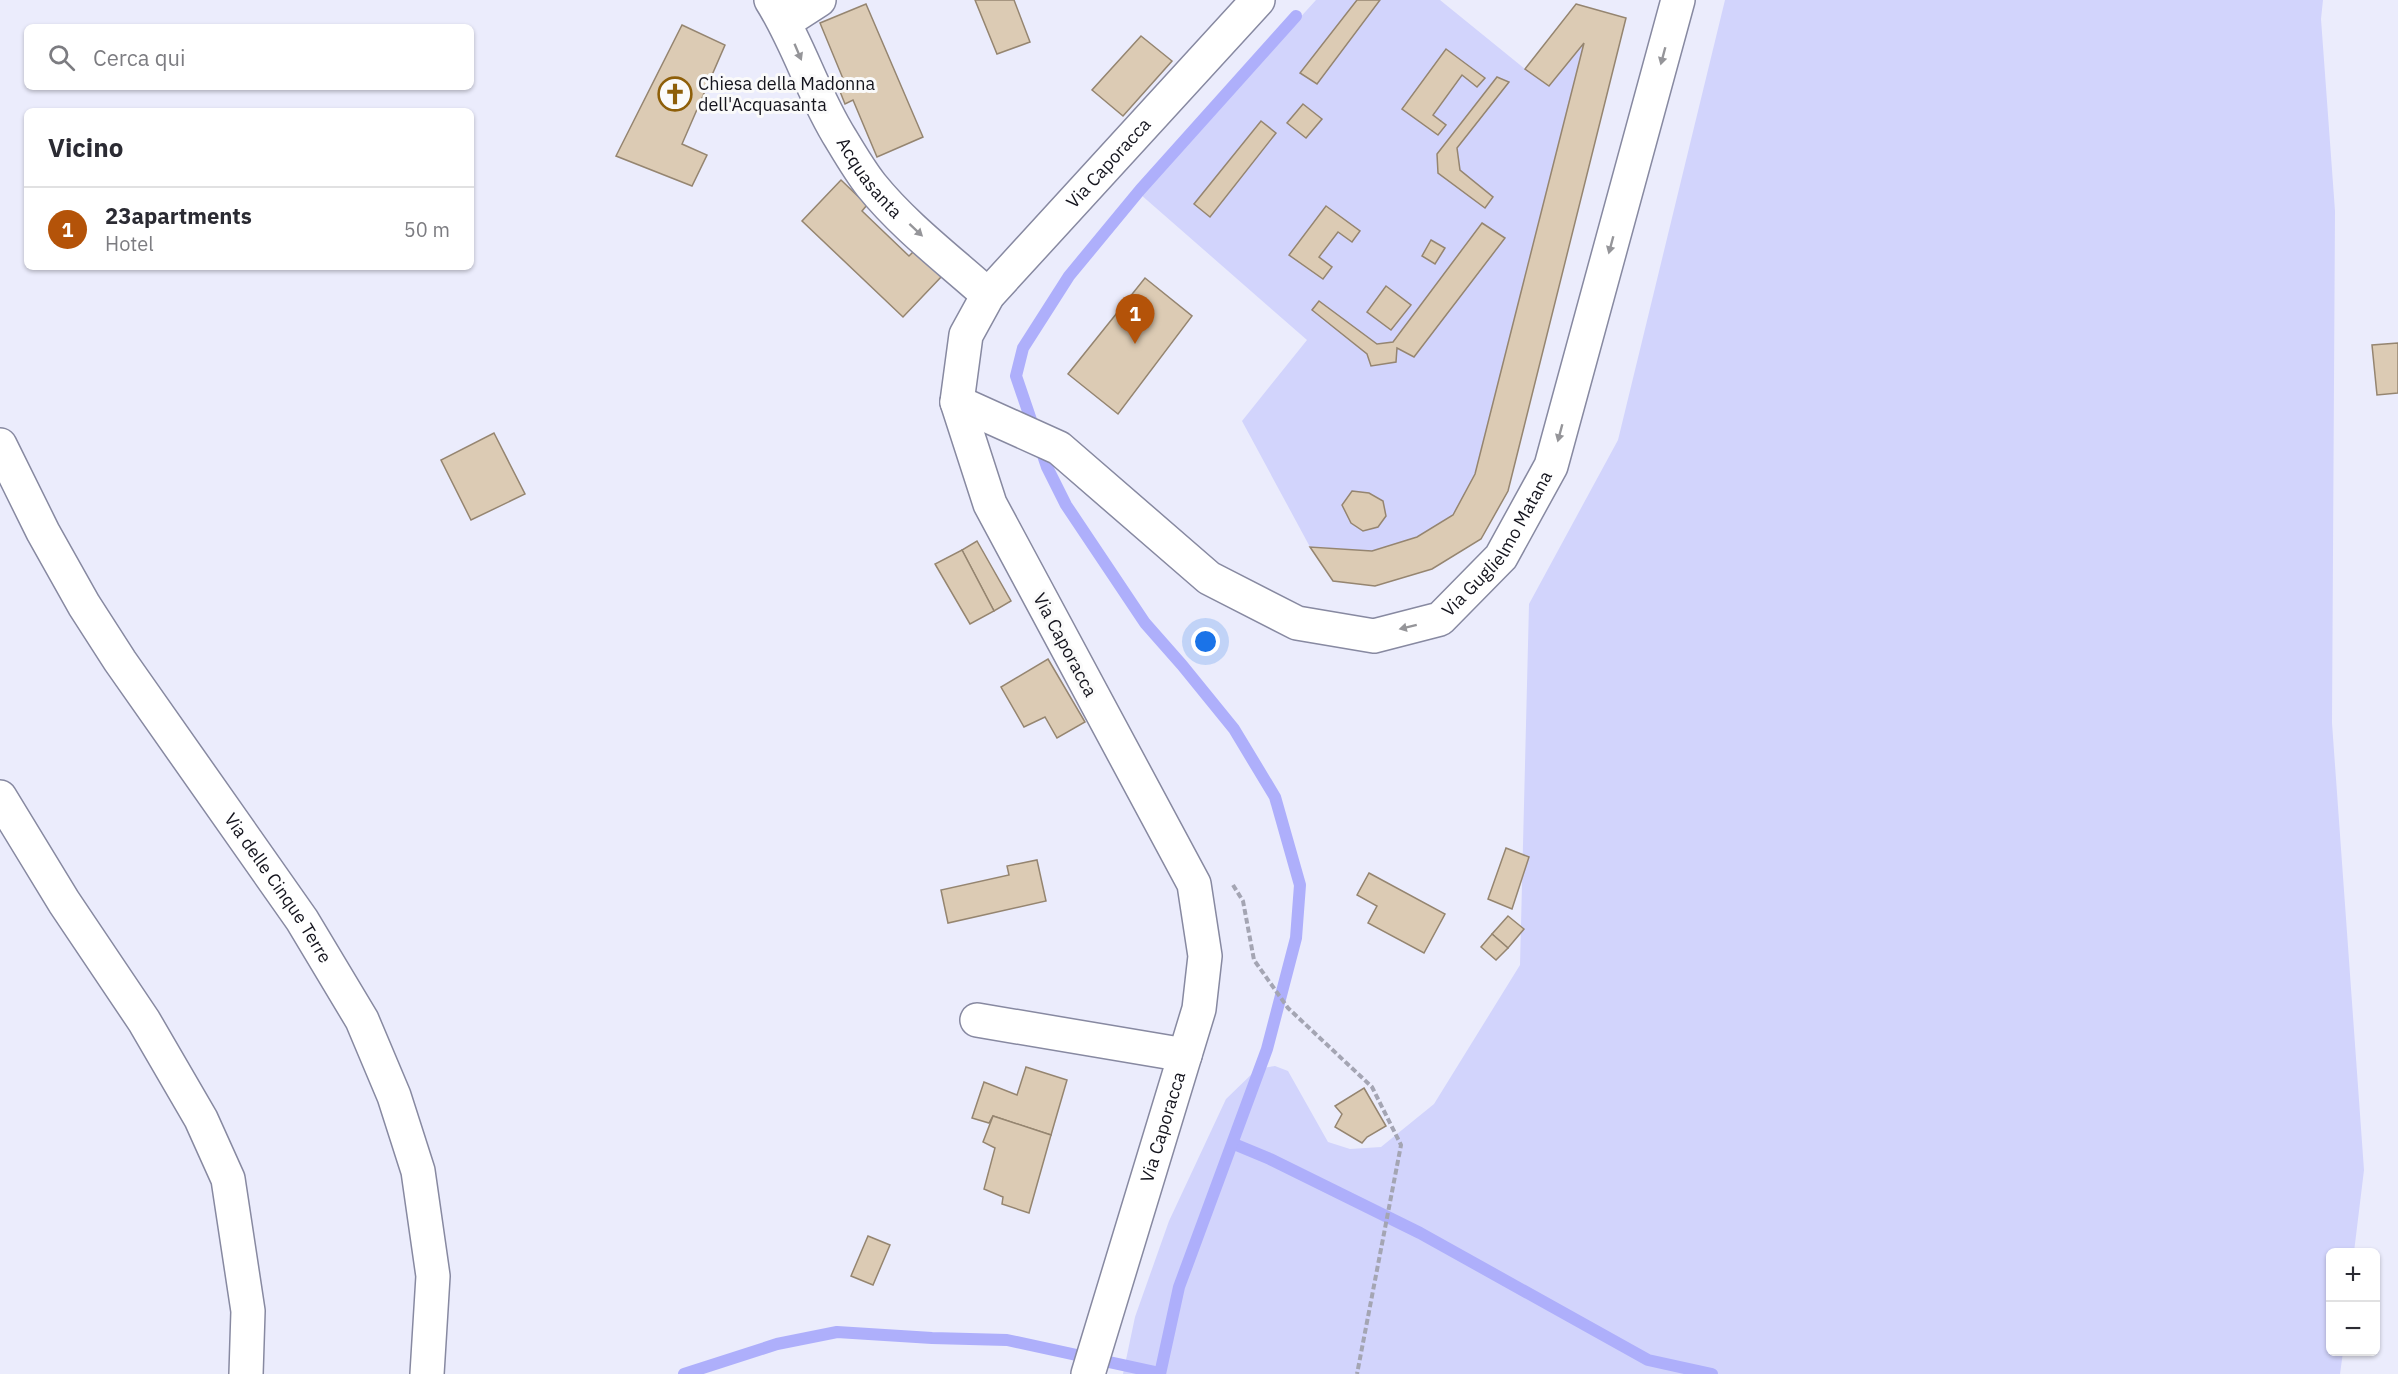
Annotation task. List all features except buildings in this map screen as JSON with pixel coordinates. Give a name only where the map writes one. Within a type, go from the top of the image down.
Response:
[{"type":"street","points":[[778,11],[819,0]]},
{"type":"street","name":"Via Caporacca","points":[[1088,1374],[1199,1009],[1205,956],[1194,884],[990,504],[957,402],[966,335],[988,295],[1258,0]]},
{"type":"street","name":"Via Guglielmo Matana","points":[[957,402],[1059,448],[1209,578],[1298,623],[1374,636],[1440,620],[1501,557],[1551,466],[1678,0]]},
{"type":"street","name":"Acquasanta","points":[[778,11],[839,137],[872,185],[914,229],[988,295]]},
{"type":"street","name":"Via delle Cinque Terre","points":[[0,445],[43,532],[84,605],[120,661],[302,920],[362,1020],[394,1096],[418,1171],[433,1276],[427,1374]]},
{"type":"street","points":[[0,797],[64,902],[144,1021],[201,1119],[228,1179],[248,1311],[246,1374]]},
{"type":"street","points":[[977,1020],[1185,1055]]},
{"type":"path","points":[[1230,881],[1243,901],[1254,960],[1288,1008],[1372,1087],[1401,1145],[1357,1374]]},
{"type":"shaded area","points":[[1316,0],[1440,0],[1525,69],[1576,4],[1626,18],[1508,491],[1481,539],[1432,569],[1375,586],[1333,581],[1310,547],[1242,421],[1307,340],[1140,194]]},
{"type":"shaded area","points":[[1725,0],[2323,0],[2321,19],[2335,211],[2332,723],[2364,1170],[2354,1248],[2326,1248],[2326,1356],[2342,1356],[2340,1374],[1123,1374],[1135,1317],[1169,1221],[1226,1099],[1257,1069],[1275,1066],[1288,1071],[1328,1142],[1350,1149],[1381,1147],[1434,1104],[1520,965],[1529,604],[1618,440]]},
{"type":"waterway","points":[[1160,1374],[1179,1287],[1267,1049],[1296,938],[1300,885],[1275,797],[1234,729],[1145,623],[1066,505],[1047,467],[1016,376],[1023,348],[1069,276],[1140,190],[1296,16]]},
{"type":"waterway","points":[[1234,1144],[1270,1159],[1420,1233],[1648,1360],[1712,1374]]},
{"type":"waterway","points":[[684,1374],[777,1344],[837,1332],[1007,1340],[1160,1373]]},
{"type":"place","name":"Chiesa della Madonna dell'Acquasanta","points":[[675,94]]},
{"type":"place","name":"23apartments","points":[[1135,344]]}]
